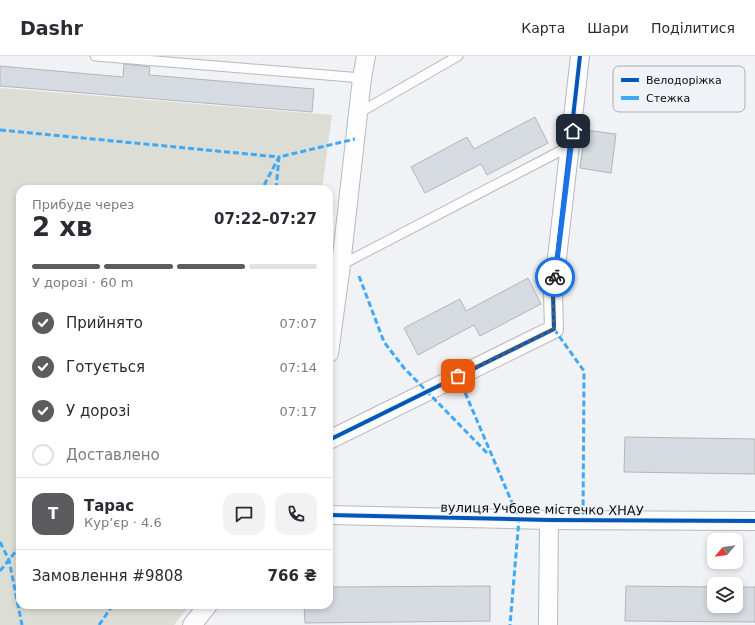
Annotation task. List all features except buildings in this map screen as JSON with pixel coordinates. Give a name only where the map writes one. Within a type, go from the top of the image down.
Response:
[{"type":"street","points":[[333,326],[342,264],[362,78],[366,56]]},
{"type":"street","points":[[333,438],[554,329],[553,293],[571,146],[580,56]]},
{"type":"street","name":"вулиця Учбове містечко ХНАУ","points":[[333,515],[549,520],[755,521]]},
{"type":"street","points":[[548,625],[549,520]]},
{"type":"street","points":[[192,625],[205,609]]},
{"type":"lane","points":[[95,56],[362,78]]},
{"type":"lane","points":[[358,114],[458,56]]},
{"type":"lane","points":[[342,264],[571,146]]},
{"type":"shaded area","points":[[0,88],[332,115],[323,185],[16,185],[16,609],[187,609],[174,625],[0,625]]},
{"type":"marked path","points":[[0,130],[279,157],[264,185]]},
{"type":"marked path","points":[[276,185],[279,157],[355,139]]},
{"type":"marked path","points":[[359,276],[384,342],[404,368],[489,455]]},
{"type":"marked path","points":[[554,329],[584,371],[583,520]]},
{"type":"marked path","points":[[458,376],[519,519],[510,625]]},
{"type":"marked path","points":[[0,542],[9,560],[16,595]]},
{"type":"marked path","points":[[0,571],[16,551]]},
{"type":"marked path","points":[[19,609],[22,625]]},
{"type":"marked path","points":[[99,625],[110,609]]},
{"type":"cycle path","points":[[333,438],[554,329],[553,293],[580,56]]},
{"type":"cycle path","points":[[333,515],[549,520],[755,521]]},
{"type":"way so far","points":[[458,376],[554,329],[553,293],[555,277]]},
{"type":"route","points":[[555,277],[573,131]]}]
